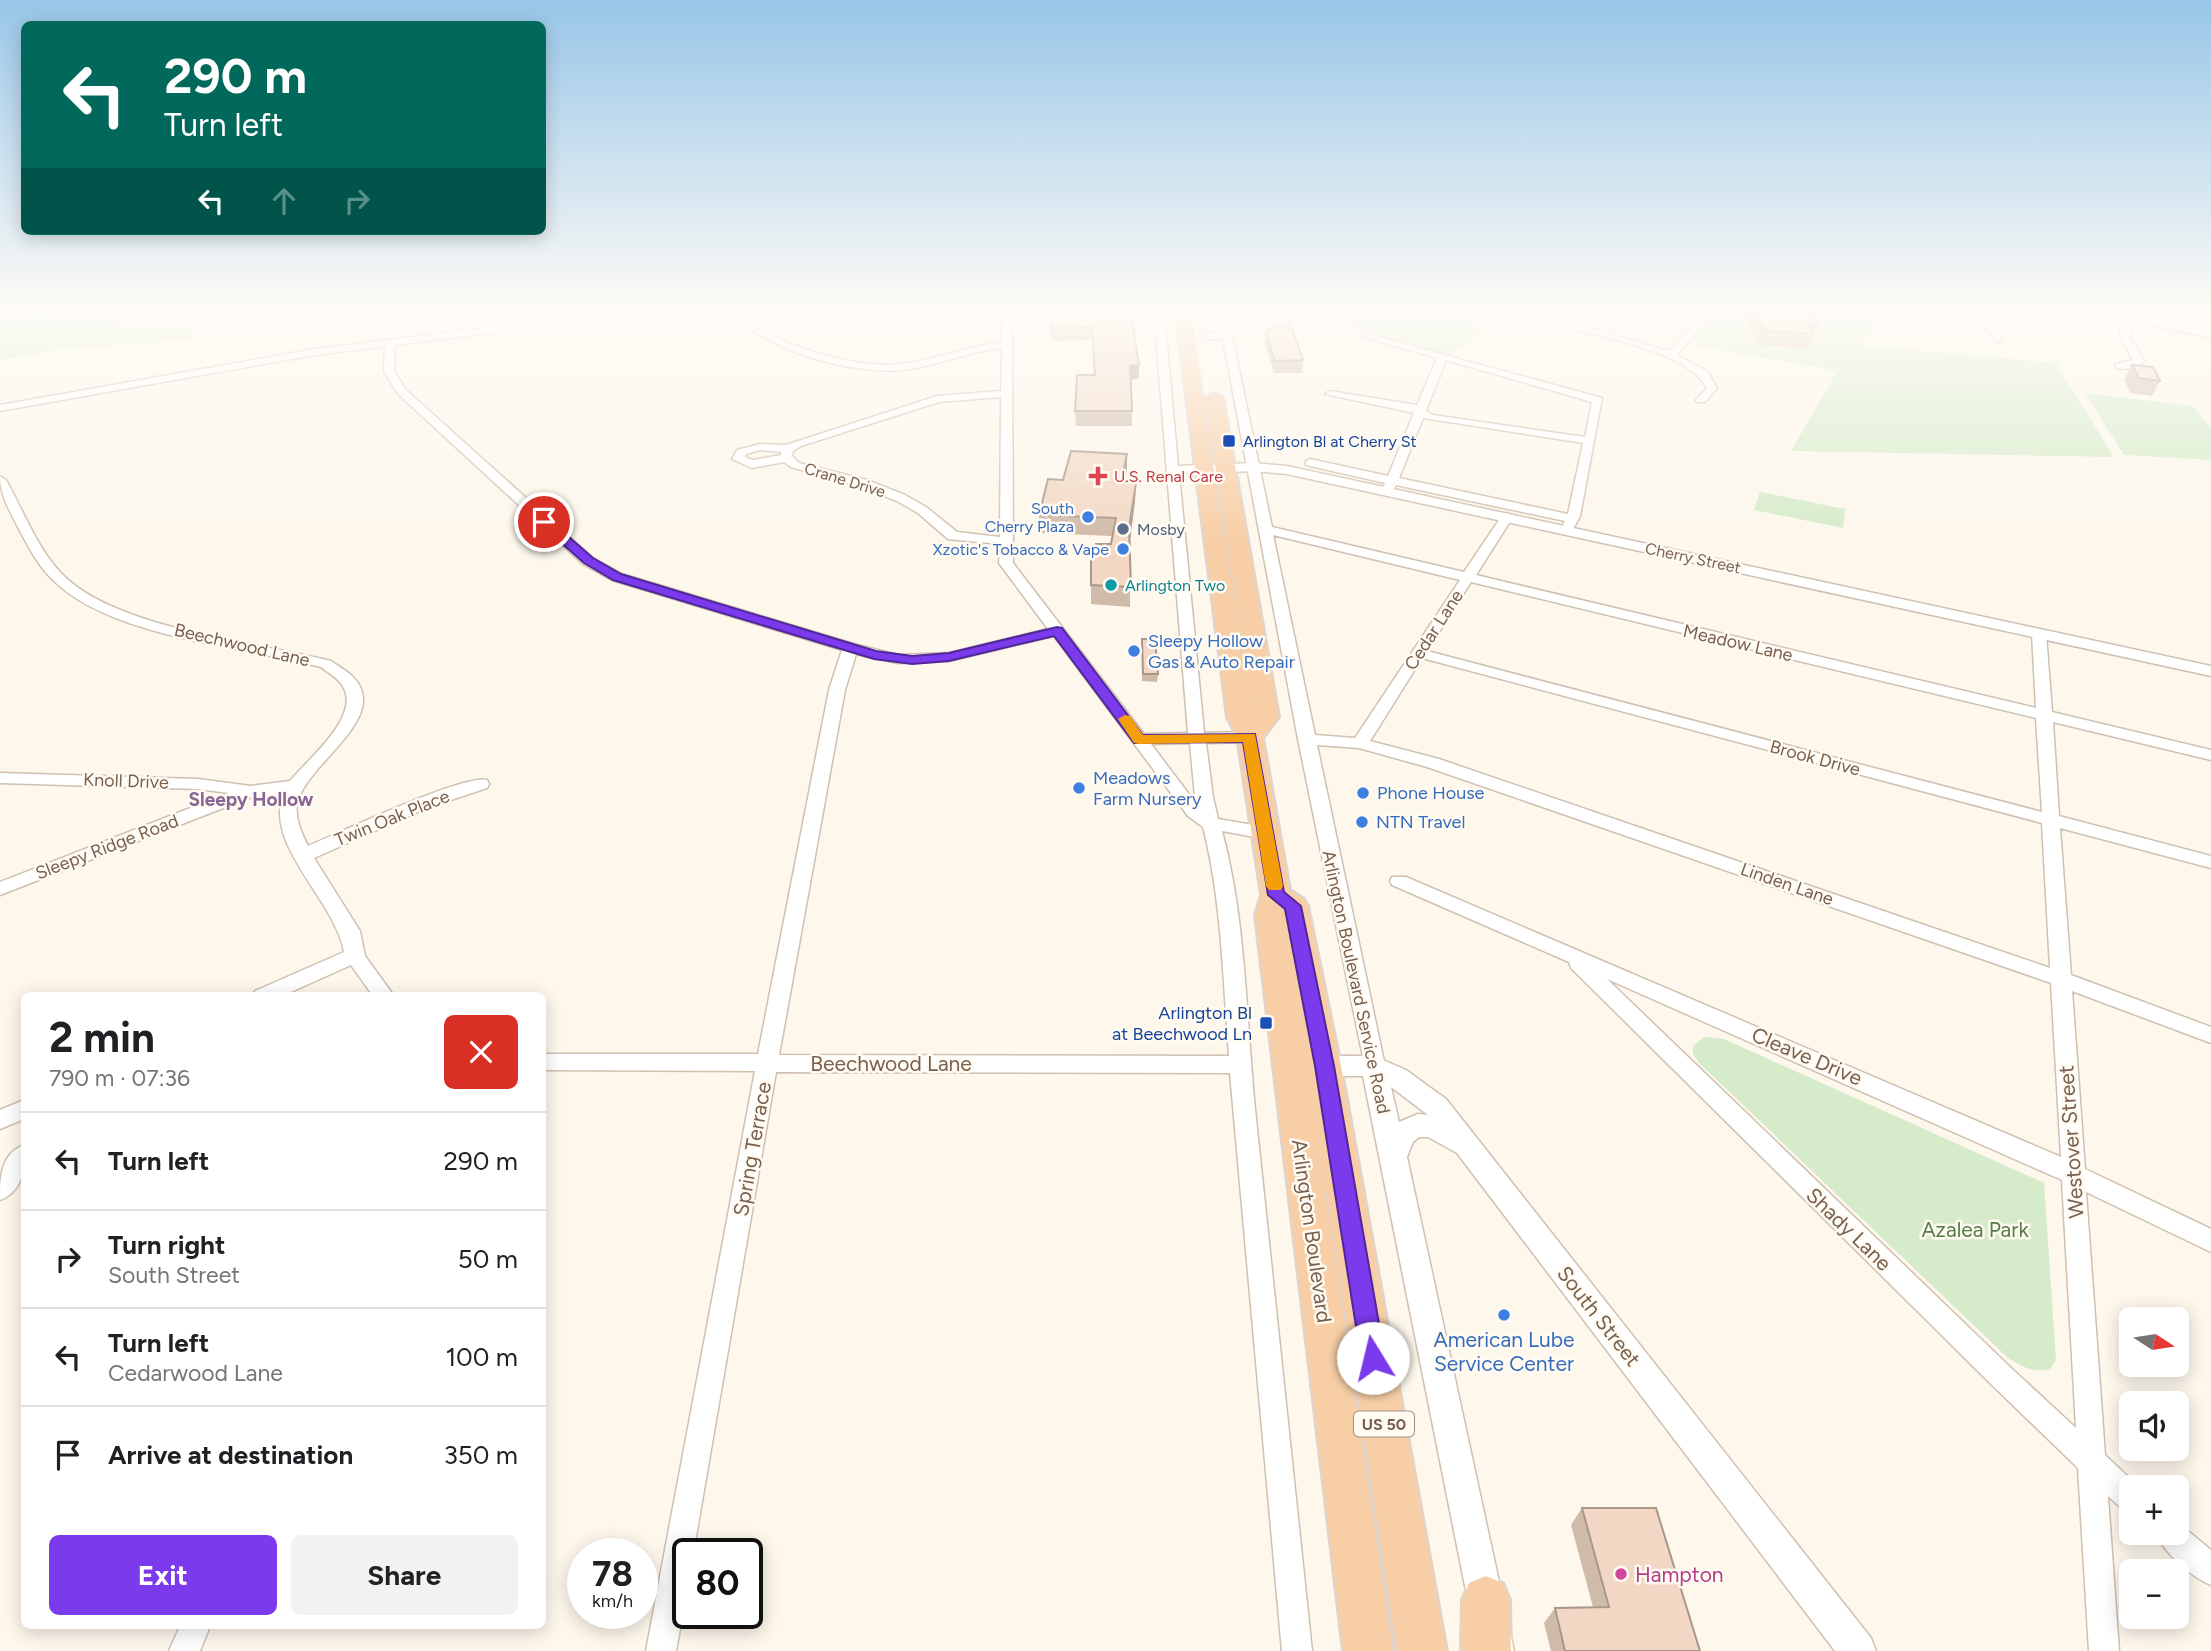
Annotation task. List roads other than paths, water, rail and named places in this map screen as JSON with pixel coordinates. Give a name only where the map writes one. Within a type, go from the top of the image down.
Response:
[{"type":"highway","name":"Arlington Boulevard","points":[[1198,389],[1214,468]]},
{"type":"highway","name":"Arlington Boulevard","points":[[1212,389],[1214,468],[1240,717],[1250,737],[1276,895],[1270,915],[1307,1066],[1422,1651]]},
{"type":"highway","name":"Arlington Boulevard","points":[[1307,1066],[1368,1651]]},
{"type":"highway","points":[[1486,1600],[1486,1651]]},
{"type":"street","points":[[0,408],[107,389]]},
{"type":"street","points":[[400,389],[588,561],[617,577],[850,648],[898,659],[932,659],[1057,631]]},
{"type":"street","points":[[1006,389],[1006,563],[1194,811],[1210,823],[1265,833]]},
{"type":"street","points":[[1165,389],[1197,739],[1204,797],[1223,873],[1297,1651]]},
{"type":"street","name":"Arlington Boulevard Service Road","points":[[1238,389],[1306,738],[1496,1651]]},
{"type":"street","points":[[1389,486],[1430,389]]},
{"type":"street","points":[[1557,389],[1598,400],[1570,525]]},
{"type":"street","points":[[1701,400],[1711,389]]},
{"type":"street","name":"Crane Drive","points":[[1004,541],[953,536],[922,510],[901,498],[863,483],[796,465],[787,454],[809,439],[931,400],[962,395],[1006,394]]},
{"type":"street","points":[[1330,394],[1413,407],[1430,418],[1590,441]]},
{"type":"street","name":"Cherry Street","points":[[1310,463],[1507,517],[1570,525]]},
{"type":"street","name":"Cherry Street","points":[[1173,470],[1254,467],[1389,486],[2211,671]]},
{"type":"street","name":"Beechwood Lane","points":[[0,480],[24,527],[49,567],[71,589],[88,600],[131,618],[310,659],[331,667],[347,680],[355,692],[354,712],[336,741],[295,786],[287,814],[288,824],[350,932],[355,955],[381,992]]},
{"type":"street","name":"Cedar Lane","points":[[1360,743],[1507,517]]},
{"type":"street","name":"Meadow Lane","points":[[1265,529],[2211,755]]},
{"type":"street","name":"Westover Street","points":[[2039,634],[2104,1651]]},
{"type":"street","name":"Spring Terrace","points":[[662,1651],[767,1063],[837,690],[850,648]]},
{"type":"street","name":"Brook Drive","points":[[1419,653],[2211,862]]},
{"type":"street","points":[[1139,739],[1250,737]]},
{"type":"street","name":"Linden Lane","points":[[1306,738],[1360,743],[1433,763],[2061,979],[2211,1035]]},
{"type":"street","name":"Knoll Drive","points":[[0,778],[198,784],[251,791]]},
{"type":"street","name":"Twin Oak Place","points":[[304,855],[421,804],[481,784]]},
{"type":"street","name":"Sleepy Ridge Road","points":[[0,889],[251,791],[295,786]]},
{"type":"street","name":"Cleave Drive","points":[[1399,881],[2073,1174],[2211,1241]]},
{"type":"street","points":[[271,992],[355,955]]},
{"type":"street","name":"Shady Lane","points":[[1570,955],[2119,1488]]},
{"type":"street","name":"Beechwood Lane","points":[[546,1062],[1240,1065]]},
{"type":"street","name":"South Street","points":[[1307,1066],[1374,1066],[1408,1084],[1437,1107],[1858,1651]]},
{"type":"street","points":[[0,1120],[21,1110]]},
{"type":"street","points":[[1393,1157],[1396,1141],[1405,1128],[1424,1125],[1443,1131],[1479,1159]]},
{"type":"street","points":[[0,1190],[21,1160]]},
{"type":"street","points":[[2183,1545],[2211,1570]]},
{"type":"street","points":[[184,1651],[194,1629]]},
{"type":"place","name":"Arlington Bl at Cherry St","points":[[1229,441]]},
{"type":"place","name":"U.S. Renal Care","points":[[1098,476]]},
{"type":"place","name":"South Cherry Plaza","points":[[1088,517]]},
{"type":"place","name":"Mosby","points":[[1123,529]]},
{"type":"place","name":"Xzotic's Tobacco & Vape","points":[[1123,549]]},
{"type":"place","name":"Arlington Two","points":[[1111,585]]},
{"type":"place","name":"Sleepy Hollow Gas & Auto Repair","points":[[1134,651]]},
{"type":"place","name":"Meadows Farm Nursery","points":[[1079,788]]},
{"type":"place","name":"Phone House","points":[[1363,793]]},
{"type":"place","name":"NTN Travel","points":[[1362,822]]},
{"type":"place","name":"Arlington Bl at Beechwood Ln","points":[[1266,1023]]},
{"type":"place","name":"American Lube Service Center","points":[[1504,1315]]},
{"type":"place","name":"Hampton","points":[[1621,1574]]},
{"type":"district","name":"Sleepy Hollow","points":[[251,799]]},
{"type":"park label","name":"Azalea Park","points":[[1975,1229]]}]
